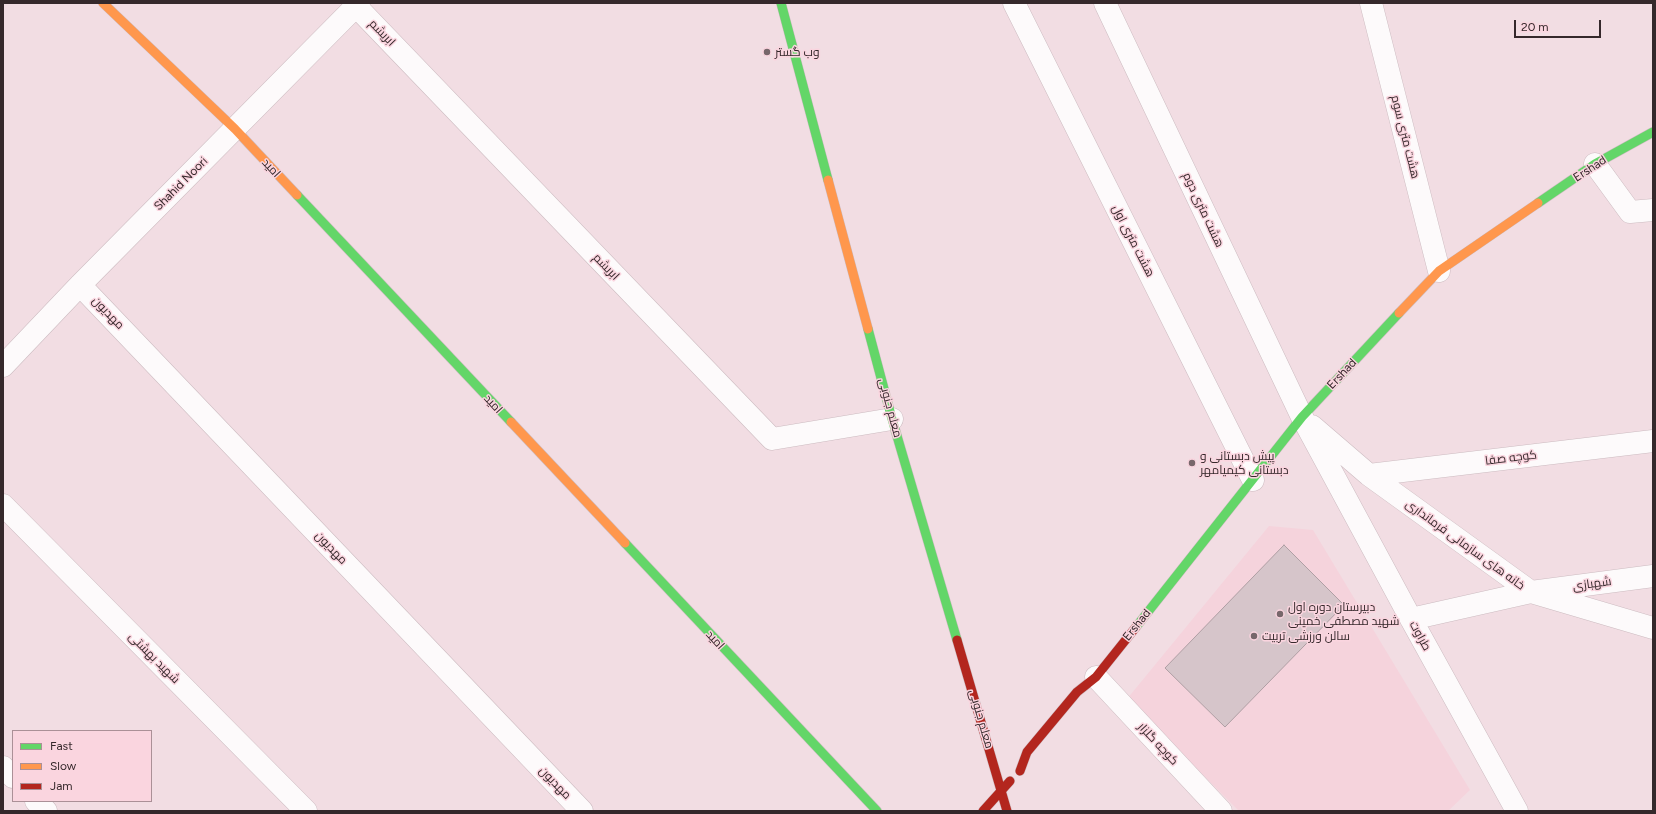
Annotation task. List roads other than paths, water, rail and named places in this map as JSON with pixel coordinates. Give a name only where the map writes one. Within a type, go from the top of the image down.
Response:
[{"type":"main road","name":"امید","points":[[103,3],[235,129],[877,811]]},
{"type":"main road","name":"معلم جنوبی","points":[[781,3],[892,419],[1008,811]]},
{"type":"main road","name":"Ershad","points":[[1084,699],[1094,679],[1302,417],[1439,271],[1595,164],[1653,132]]},
{"type":"main road","name":"Ershad","points":[[1020,771],[1027,752],[1077,692],[1094,679]]},
{"type":"main road","name":"Ershad","points":[[979,808],[988,803],[1020,771],[1034,760]]},
{"type":"street","name":"هشت متری اول","points":[[1014,3],[1253,480]]},
{"type":"street","name":"هشت متری دوم","points":[[1105,3],[1302,417]]},
{"type":"street","name":"هشت متری سوم","points":[[1371,3],[1439,271]]},
{"type":"street","name":"Shahid Noori","points":[[3,366],[80,285],[235,129],[356,4]]},
{"type":"street","name":"ابریشم","points":[[356,4],[772,439],[892,419]]},
{"type":"street","points":[[1595,164],[1630,212],[1653,210]]},
{"type":"street","name":"مهدیون","points":[[80,285],[582,811]]},
{"type":"street","name":"خانه های سازمانی فرمانداری","points":[[1302,417],[1369,475],[1531,592],[1653,628]]},
{"type":"street","name":"طراوت","points":[[1302,417],[1410,619],[1517,811]]},
{"type":"street","name":"کوچه صفا","points":[[1369,475],[1653,442]]},
{"type":"street","name":"شهید بهشتی","points":[[3,505],[306,811]]},
{"type":"street","name":"شهبازی","points":[[1410,619],[1531,592],[1653,576]]},
{"type":"street","name":"کوچه گلزار","points":[[1094,679],[1221,811]]},
{"type":"street","points":[[3,767],[12,776]]},
{"type":"street","points":[[37,802],[46,811]]},
{"type":"place","name":"وب گستر","points":[[767,52]]},
{"type":"place","name":"پیش دبستانی و دبستانی کیمیامهر","points":[[1192,463]]},
{"type":"place","name":"دبیرستان دوره اول شهید مصطفی خمینی","points":[[1280,614]]},
{"type":"place","name":"سالن ورزشی تربیت","points":[[1254,636]]}]
